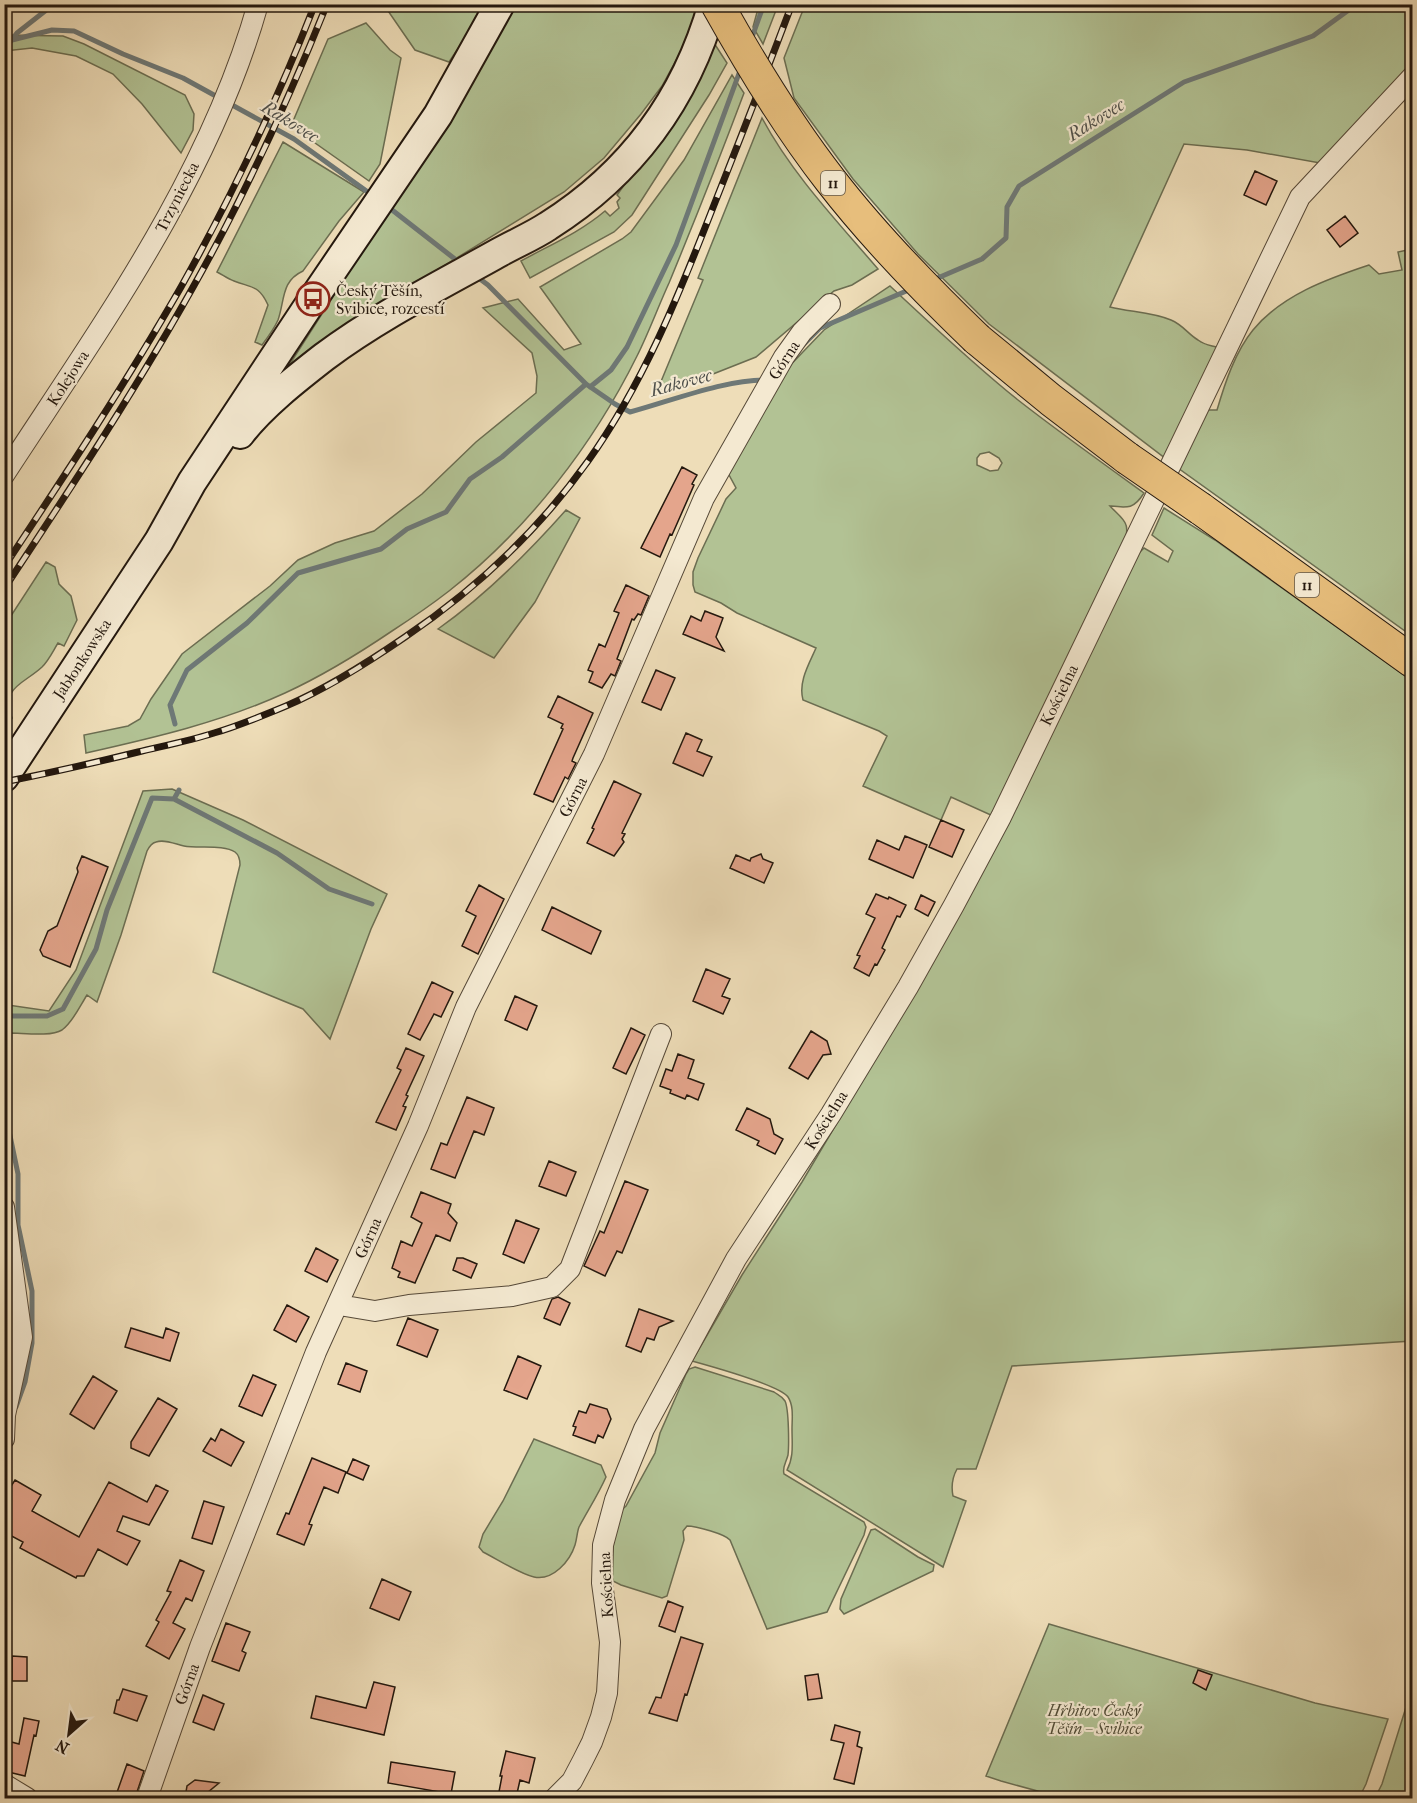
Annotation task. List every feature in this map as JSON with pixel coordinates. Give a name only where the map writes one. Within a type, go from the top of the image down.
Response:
[{"type":"main road","points":[[159,541],[192,482],[438,115],[500,4]]},
{"type":"main road","points":[[159,541],[243,430],[308,369],[351,337],[452,278],[548,226],[595,192],[622,167],[660,122],[682,85],[715,4]]},
{"type":"main road","name":"11","points":[[715,4],[768,91],[831,180],[900,263],[977,339],[1127,458],[1413,661]]},
{"type":"main road","name":"Jabłonkowska","points":[[4,777],[159,541]]},
{"type":"street","name":"Trzyniecka","points":[[131,280],[170,213],[220,111],[231,87],[258,4]]},
{"type":"street","name":"Kościelna","points":[[555,1798],[572,1781],[588,1751],[607,1693],[610,1642],[602,1582],[603,1545],[615,1500],[644,1429],[736,1259],[831,1114],[908,987],[1001,817],[1300,197],[1413,77]]},
{"type":"street","name":"Kolejowa","points":[[4,475],[131,280]]},
{"type":"street","name":"Górna","points":[[147,1798],[200,1647],[316,1352],[418,1126],[466,1007],[594,754],[704,498],[784,357],[802,332],[830,304]]},
{"type":"street","points":[[339,1305],[375,1311],[409,1305],[512,1296],[552,1287],[570,1269],[661,1034]]},
{"type":"street","points":[[4,1207],[22,1337],[5,1428]]},
{"type":"street","points":[[4,1326],[22,1337]]},
{"type":"street","points":[[4,1784],[27,1798]]},
{"type":"green space","points":[[384,5],[482,5],[449,62],[415,50]]},
{"type":"green space","points":[[516,5],[693,5],[697,11],[680,53],[662,86],[604,158],[564,192],[359,318],[286,370],[361,253],[428,155]]},
{"type":"green space","points":[[759,5],[778,5],[763,44],[753,27]]},
{"type":"green space","points":[[805,5],[1412,5],[1412,67],[1320,163],[1247,150],[1184,144],[1110,307],[1171,320],[1201,342],[1220,348],[1165,458],[989,324],[918,254],[853,179],[794,98],[784,58]]},
{"type":"green space","points":[[366,23],[390,50],[401,58],[380,164],[369,181],[291,126],[328,39]]},
{"type":"green space","points":[[5,35],[63,36],[84,44],[185,95],[194,114],[193,130],[181,153],[142,104],[113,74],[76,56],[32,48],[5,51]]},
{"type":"green space","points":[[714,43],[727,63],[632,215],[614,232],[530,278],[521,261],[575,232],[605,211],[610,216],[619,208],[617,202],[620,198],[617,195]]},
{"type":"green space","points":[[732,75],[744,93],[679,259],[637,356],[620,389],[579,453],[532,513],[506,541],[449,591],[421,611],[353,656],[299,686],[212,721],[86,753],[84,735],[128,726],[140,719],[182,654],[270,586],[298,560],[335,543],[374,531],[422,494],[476,442],[536,393],[537,376],[532,353],[483,308],[518,299],[564,350],[581,344],[540,287],[631,232],[684,160]]},
{"type":"green space","points":[[762,118],[801,178],[878,269],[852,285],[834,291],[756,357],[655,396],[703,280],[698,278]]},
{"type":"green space","points":[[283,142],[364,192],[339,221],[303,271],[296,275],[287,286],[278,320],[262,345],[255,342],[268,305],[265,299],[258,290],[217,272]]},
{"type":"green space","points":[[1412,249],[1412,636],[1178,468],[1205,410],[1217,410],[1236,358],[1253,330],[1265,318],[1291,298],[1321,282],[1353,270],[1369,265],[1379,274],[1402,270],[1398,252]]},
{"type":"green space","points":[[890,286],[1018,400],[1144,493],[1134,505],[1110,506],[1126,525],[1127,530],[1122,548],[1015,765],[993,816],[951,797],[941,820],[863,786],[887,736],[803,700],[803,680],[816,648],[695,592],[693,572],[698,558],[726,499],[736,488],[728,473],[778,378],[824,330]],"holes":[[[989,452],[999,458],[1002,463],[998,470],[990,471],[977,465],[977,458],[980,454]]]},
{"type":"green space","points":[[1164,508],[1215,540],[1412,681],[1412,1341],[1012,1366],[976,1469],[957,1469],[954,1476],[953,1496],[966,1501],[943,1567],[787,1470],[791,1460],[792,1408],[788,1397],[782,1392],[728,1371],[692,1361],[742,1275],[802,1182],[953,927],[1007,823],[1136,556],[1144,548],[1168,562],[1173,551],[1152,535]]},
{"type":"green space","points":[[566,510],[580,518],[535,602],[494,658],[438,629],[505,573]]},
{"type":"green space","points":[[46,562],[55,567],[59,584],[71,596],[77,620],[64,646],[58,643],[42,667],[21,682],[11,693],[9,708],[12,718],[5,725],[5,625]]},
{"type":"green space","points":[[172,789],[243,820],[387,894],[371,929],[330,1039],[303,1009],[213,972],[240,865],[236,853],[224,848],[189,847],[159,841],[153,843],[147,851],[97,1002],[87,995],[73,1018],[62,1030],[44,1034],[10,1033],[5,1045],[5,1007],[8,1005],[49,1011],[76,970],[143,791]]},
{"type":"green space","points":[[695,1367],[774,1392],[783,1398],[786,1405],[789,1436],[784,1474],[864,1522],[866,1527],[864,1535],[827,1612],[767,1629],[730,1540],[717,1533],[691,1526],[687,1526],[683,1531],[684,1540],[667,1596],[662,1598],[613,1581],[610,1572],[617,1514],[626,1506],[655,1453],[660,1433],[686,1374],[689,1369]]},
{"type":"green space","points":[[534,1439],[601,1465],[606,1477],[579,1527],[575,1545],[569,1557],[554,1573],[541,1577],[534,1577],[515,1570],[483,1552],[479,1547],[483,1534],[503,1501]]},
{"type":"green space","points":[[875,1529],[934,1565],[933,1571],[844,1614],[840,1609],[841,1599],[871,1530]]},
{"type":"green space","name":"Hřbitov Český Těšín – Svibice","points":[[1049,1624],[1315,1703],[1388,1719],[1359,1798],[1063,1798],[986,1776]]},
{"type":"green space","points":[[1412,1688],[1412,1798],[1375,1798],[1382,1784]]},
{"type":"building","points":[[1255,171],[1277,181],[1266,205],[1244,195]]},
{"type":"building","points":[[1345,216],[1358,233],[1340,247],[1327,230]]},
{"type":"building","points":[[682,467],[697,475],[672,535],[670,534],[660,557],[641,548]]},
{"type":"building","points":[[626,585],[649,596],[641,615],[638,614],[634,620],[632,619],[617,659],[621,661],[615,676],[611,674],[602,688],[589,682],[593,672],[588,670],[599,644],[605,647],[619,613],[614,611]]},
{"type":"building","points":[[705,611],[723,618],[716,637],[724,651],[683,634],[691,616],[701,621]]},
{"type":"building","points":[[656,670],[675,678],[661,710],[642,702]]},
{"type":"building","points":[[558,696],[593,713],[573,758],[572,761],[576,763],[568,779],[565,777],[553,802],[534,794],[563,729],[561,728],[563,724],[548,717]]},
{"type":"building","points":[[686,733],[702,740],[697,751],[712,757],[703,776],[673,763]]},
{"type":"building","points":[[614,781],[641,794],[622,833],[625,834],[622,839],[624,842],[614,856],[587,843]]},
{"type":"building","points":[[941,820],[964,830],[952,857],[929,847]]},
{"type":"building","points":[[905,836],[927,845],[913,878],[869,859],[877,840],[899,850]]},
{"type":"building","points":[[761,854],[763,859],[773,863],[764,883],[730,868],[736,855],[750,861],[751,858]]},
{"type":"building","points":[[82,856],[108,867],[70,967],[43,956],[40,950],[48,931],[57,926]]},
{"type":"building","points":[[479,885],[504,899],[478,954],[462,946],[476,916],[466,911]]},
{"type":"building","points":[[876,894],[906,905],[900,917],[897,916],[882,948],[885,950],[869,976],[854,968],[860,956],[857,955],[875,918],[866,914]]},
{"type":"building","points":[[921,895],[935,902],[928,916],[915,909]]},
{"type":"building","points":[[552,907],[601,931],[591,954],[542,930]]},
{"type":"building","points":[[706,969],[730,979],[722,996],[730,999],[723,1014],[693,1001]]},
{"type":"building","points":[[432,982],[453,992],[441,1017],[434,1014],[420,1040],[408,1034]]},
{"type":"building","points":[[515,996],[537,1006],[527,1030],[505,1020]]},
{"type":"building","points":[[631,1028],[645,1035],[626,1074],[613,1068]]},
{"type":"building","points":[[811,1031],[827,1041],[831,1054],[823,1055],[808,1079],[789,1068]]},
{"type":"building","points":[[406,1048],[424,1056],[406,1095],[408,1096],[403,1106],[406,1107],[396,1130],[376,1122],[401,1070],[397,1068]]},
{"type":"building","points":[[678,1054],[694,1060],[688,1078],[704,1084],[698,1100],[687,1095],[685,1099],[660,1086],[666,1069],[672,1071]]},
{"type":"building","points":[[467,1097],[494,1108],[484,1135],[474,1131],[455,1178],[431,1169],[441,1143],[447,1145]]},
{"type":"building","points":[[747,1108],[770,1119],[774,1134],[783,1139],[775,1154],[757,1145],[759,1141],[736,1130]]},
{"type":"building","points":[[549,1161],[576,1172],[566,1196],[539,1186]]},
{"type":"building","points":[[625,1181],[648,1190],[622,1253],[617,1251],[605,1276],[584,1266],[600,1231],[604,1233]]},
{"type":"building","points":[[421,1192],[451,1204],[448,1213],[457,1223],[450,1241],[436,1235],[415,1283],[398,1277],[400,1272],[392,1268],[401,1241],[412,1246],[422,1223],[411,1217]]},
{"type":"building","points":[[516,1220],[539,1229],[524,1263],[503,1254]]},
{"type":"building","points":[[316,1248],[338,1260],[327,1282],[305,1271]]},
{"type":"building","points":[[457,1258],[477,1264],[471,1278],[453,1270]]},
{"type":"building","points":[[558,1297],[570,1303],[560,1325],[544,1318],[552,1299]]},
{"type":"building","points":[[287,1305],[309,1317],[296,1342],[274,1330]]},
{"type":"building","points":[[639,1309],[673,1321],[659,1327],[654,1340],[647,1338],[641,1352],[626,1346]]},
{"type":"building","points":[[408,1318],[438,1330],[427,1357],[397,1345]]},
{"type":"building","points":[[131,1328],[163,1338],[166,1328],[179,1333],[170,1361],[125,1347]]},
{"type":"building","points":[[518,1356],[541,1366],[527,1399],[504,1390]]},
{"type":"building","points":[[346,1363],[367,1371],[360,1392],[338,1384]]},
{"type":"building","points":[[253,1375],[276,1385],[262,1416],[239,1406]]},
{"type":"building","points":[[93,1376],[117,1391],[94,1429],[70,1414]]},
{"type":"building","points":[[158,1398],[177,1409],[149,1456],[131,1448],[131,1442]]},
{"type":"building","points":[[590,1404],[607,1409],[611,1419],[603,1438],[598,1435],[595,1443],[573,1435],[576,1427],[573,1426],[579,1411],[586,1413]]},
{"type":"building","points":[[221,1429],[244,1442],[231,1466],[203,1451],[211,1438],[215,1441]]},
{"type":"building","points":[[312,1458],[346,1472],[338,1493],[324,1487],[309,1524],[312,1525],[304,1545],[277,1534],[286,1513],[289,1514]]},
{"type":"building","points":[[353,1459],[369,1466],[363,1480],[347,1473]]},
{"type":"building","points":[[15,1480],[41,1495],[32,1511],[79,1537],[109,1482],[147,1502],[156,1485],[168,1491],[149,1525],[123,1516],[117,1531],[140,1541],[127,1565],[98,1549],[84,1576],[76,1578],[20,1548],[23,1542],[4,1532],[4,1497]]},
{"type":"building","points":[[204,1501],[224,1507],[212,1544],[192,1538]]},
{"type":"building","points":[[180,1560],[204,1571],[192,1601],[186,1598],[173,1623],[185,1629],[169,1659],[146,1646],[159,1622],[156,1620],[171,1592],[167,1591]]},
{"type":"building","points":[[382,1579],[411,1592],[399,1620],[370,1608]]},
{"type":"building","points":[[668,1601],[683,1607],[675,1632],[659,1626]]},
{"type":"building","points":[[226,1623],[250,1632],[242,1651],[246,1653],[239,1671],[212,1661]]},
{"type":"building","points":[[681,1637],[703,1644],[677,1721],[649,1713],[656,1697],[661,1698]]},
{"type":"building","points":[[12,1656],[27,1657],[27,1681],[12,1681]]},
{"type":"building","points":[[1198,1670],[1212,1675],[1206,1690],[1193,1683]]},
{"type":"building","points":[[818,1674],[822,1698],[808,1700],[805,1676]]},
{"type":"building","points":[[374,1682],[395,1687],[384,1735],[311,1718],[316,1696],[366,1708]]},
{"type":"building","points":[[123,1689],[147,1696],[137,1721],[114,1713]]},
{"type":"building","points":[[203,1695],[224,1704],[214,1730],[193,1722]]},
{"type":"building","points":[[24,1718],[39,1721],[25,1776],[4,1771],[4,1740],[19,1744]]},
{"type":"building","points":[[835,1725],[860,1732],[857,1746],[862,1748],[854,1784],[834,1779],[844,1743],[831,1740]]},
{"type":"building","points":[[506,1751],[535,1758],[529,1783],[520,1780],[516,1798],[498,1797]]},
{"type":"building","points":[[391,1762],[455,1772],[451,1794],[388,1783]]},
{"type":"building","points":[[127,1764],[144,1771],[135,1798],[115,1798]]},
{"type":"building","points":[[195,1780],[219,1783],[207,1793],[206,1798],[185,1798],[187,1786]]},
{"type":"waterway","points":[[10,42],[17,33],[54,4]]},
{"type":"waterway","points":[[751,40],[764,4]]},
{"type":"waterway","name":"Rakovec","points":[[933,280],[982,259],[1006,238],[1007,207],[1019,186],[1184,82],[1313,36],[1357,4]]},
{"type":"waterway","name":"Rakovec","points":[[4,42],[52,30],[74,31],[183,78],[294,139],[372,195]]},
{"type":"waterway","points":[[590,387],[611,370],[627,347],[676,245],[741,68]]},
{"type":"waterway","name":"Rakovec","points":[[387,206],[460,263]]},
{"type":"waterway","name":"Rakovec","points":[[476,276],[488,285],[586,384],[630,412],[716,387],[767,380]]},
{"type":"waterway","name":"Rakovec","points":[[803,345],[820,328],[911,289]]},
{"type":"waterway","points":[[175,724],[170,705],[187,670],[247,623],[298,573],[381,549],[407,529],[446,512],[470,479],[502,457],[586,384]]},
{"type":"waterway","points":[[4,1016],[47,1016],[63,1009],[96,949],[107,910],[152,798],[174,799],[179,790]]},
{"type":"waterway","points":[[174,799],[277,853],[329,889],[372,904]]},
{"type":"waterway","points":[[4,1107],[18,1174],[18,1225],[32,1291],[32,1343],[25,1382],[16,1407]]},
{"type":"railway","points":[[4,567],[117,394],[181,287],[253,148],[315,4]]},
{"type":"railway","points":[[4,589],[119,411],[200,275],[266,145],[327,4]]},
{"type":"railway","points":[[4,782],[195,738],[241,724],[286,706],[347,674],[431,619],[481,579],[527,535],[569,487],[608,432],[658,339],[686,275],[792,4]]},
{"type":"place","name":"Český Těšín, Svibice, rozcestí","points":[[313,299]]}]
